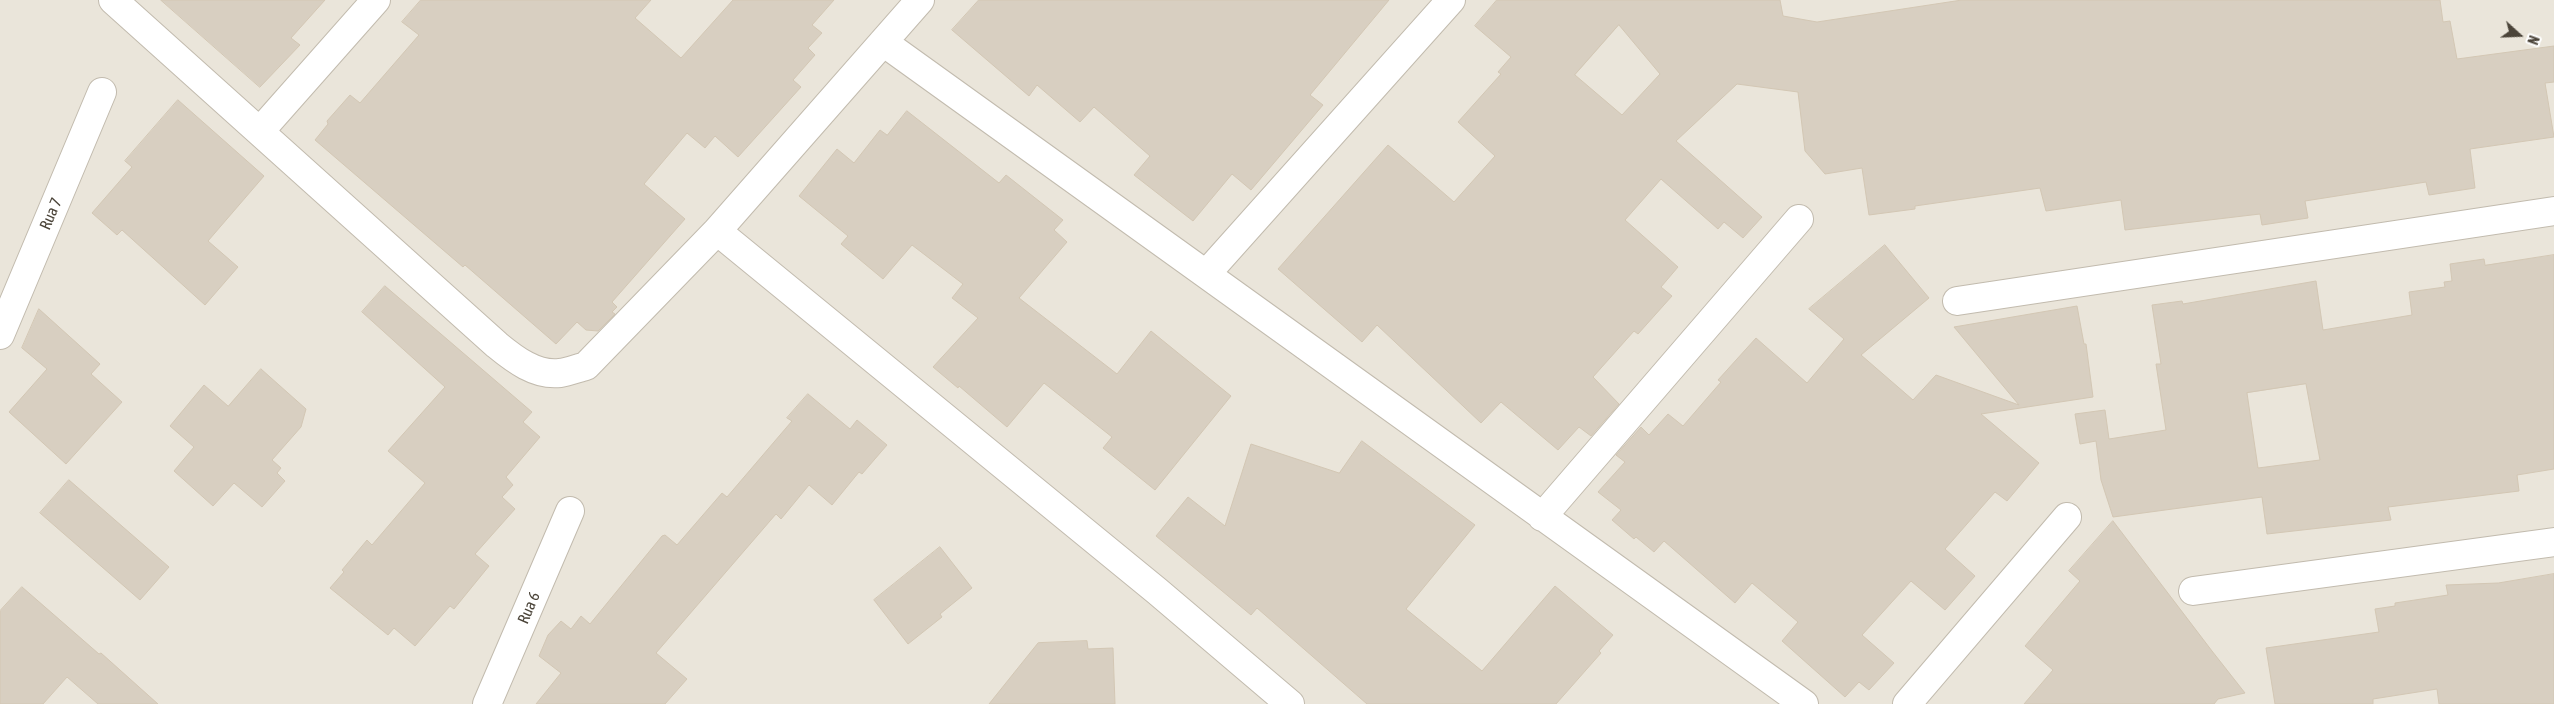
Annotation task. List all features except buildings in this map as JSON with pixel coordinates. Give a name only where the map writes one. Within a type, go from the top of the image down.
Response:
[{"type":"street","points":[[113,0],[261,130],[517,362],[538,370],[559,374],[586,366],[717,231],[920,0]]},
{"type":"street","points":[[261,130],[376,0]]},
{"type":"street","points":[[1207,273],[1451,0]]},
{"type":"street","points":[[883,42],[1207,273],[1542,517],[1804,704]]},
{"type":"street","name":"Rua 7","points":[[0,335],[102,92]]},
{"type":"street","points":[[1957,301],[2554,211]]},
{"type":"street","points":[[1542,517],[1799,219]]},
{"type":"street","points":[[717,231],[1157,591],[1290,704]]},
{"type":"street","name":"Rua 6","points":[[487,704],[570,511]]},
{"type":"street","points":[[1907,704],[2067,517]]},
{"type":"street","points":[[2193,591],[2554,542]]},
{"type":"shaded area","points":[[0,0],[2554,0],[2554,704],[0,704]]}]
